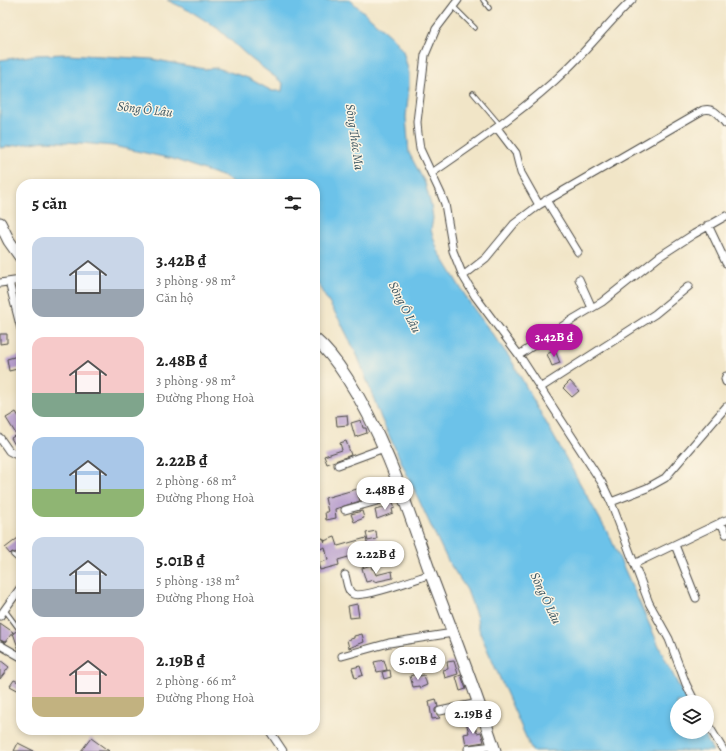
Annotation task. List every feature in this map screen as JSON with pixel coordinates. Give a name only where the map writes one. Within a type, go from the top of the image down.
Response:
[{"type":"main road","points":[[0,222],[16,250]]},
{"type":"main road","points":[[320,343],[336,361],[352,386],[370,418],[384,448],[453,633],[494,749]]},
{"type":"street","points":[[432,174],[499,126],[548,87],[567,69],[629,1]]},
{"type":"street","points":[[456,3],[436,29],[428,46],[424,63],[418,122],[418,134],[423,156],[445,204],[453,251],[463,276],[475,296],[519,355],[588,460],[612,502],[649,603],[669,639],[692,695]]},
{"type":"street","points":[[463,276],[486,258],[514,224],[546,200],[703,110],[707,109],[714,111],[726,124]]},
{"type":"street","points":[[499,126],[516,153],[521,173],[539,205]]},
{"type":"street","points":[[546,200],[578,252]]},
{"type":"street","points":[[519,355],[610,296],[660,256],[708,225],[726,216]]},
{"type":"street","points":[[708,225],[726,263]]},
{"type":"street","points":[[579,278],[592,308]]},
{"type":"street","points":[[0,283],[16,281]]},
{"type":"street","points":[[10,282],[16,308]]},
{"type":"street","points":[[540,388],[655,314],[689,286]]},
{"type":"street","points":[[726,376],[726,382]]},
{"type":"street","points":[[612,502],[647,488],[665,478],[726,408]]},
{"type":"street","points":[[0,438],[9,451],[16,454]]},
{"type":"street","points":[[338,465],[384,448]]},
{"type":"street","points":[[345,510],[402,494]]},
{"type":"street","points":[[634,564],[724,521],[726,534]]},
{"type":"street","points":[[675,545],[696,598]]},
{"type":"street","points":[[345,575],[351,593],[361,595],[431,574]]},
{"type":"street","points":[[0,616],[16,593]]},
{"type":"street","points":[[342,656],[389,643],[453,633]]},
{"type":"street","points":[[0,645],[16,653]]},
{"type":"street","points":[[440,711],[478,703]]},
{"type":"street","points":[[272,735],[283,751]]},
{"type":"street","points":[[714,735],[724,751]]},
{"type":"street","points":[[468,749],[494,749]]},
{"type":"lane","points":[[483,0],[489,8]]},
{"type":"lane","points":[[456,3],[474,28]]},
{"type":"lane","points":[[473,93],[499,126]]},
{"type":"lane","points":[[4,609],[16,625]]},
{"type":"water","points":[[167,0],[350,0],[392,37],[403,51],[409,73],[406,117],[409,153],[425,183],[433,218],[431,230],[438,251],[471,305],[510,358],[610,537],[664,657],[683,695],[670,695],[670,739],[707,739],[713,751],[532,751],[480,633],[476,615],[467,590],[448,561],[381,418],[358,357],[340,321],[320,288],[320,179],[227,179],[173,159],[113,146],[44,141],[0,148],[0,60],[37,55],[68,54],[152,59],[204,69],[217,68],[248,78],[272,91],[282,91],[283,83],[250,58],[217,28],[192,12]]},
{"type":"building","points":[[0,334],[7,334],[7,343],[0,344]]},
{"type":"building","points":[[555,350],[560,363],[552,366],[547,354]]},
{"type":"building","points":[[16,356],[16,369],[9,371],[7,359]]},
{"type":"building","points":[[570,381],[579,391],[572,397],[563,388]]},
{"type":"building","points":[[16,412],[16,434],[6,418]]},
{"type":"building","points":[[347,415],[348,425],[337,426],[336,416]]},
{"type":"building","points":[[361,420],[363,428],[366,428],[367,433],[355,437],[351,423]]},
{"type":"building","points":[[16,435],[16,444],[15,445],[11,438]]},
{"type":"building","points":[[346,441],[351,455],[327,464],[324,456],[342,450],[340,443]]},
{"type":"building","points":[[357,489],[360,501],[335,509],[336,518],[326,520],[325,512],[328,512],[325,498]]},
{"type":"building","points":[[393,502],[395,508],[392,509],[393,513],[377,519],[375,510],[386,507],[385,504]]},
{"type":"building","points":[[362,511],[364,518],[354,522],[351,514]]},
{"type":"building","points":[[376,531],[377,539],[368,541],[366,533]]},
{"type":"building","points":[[335,537],[338,546],[366,538],[369,551],[338,560],[339,565],[320,570],[320,562],[328,560],[325,547],[320,549],[320,539],[323,538],[324,541]]},
{"type":"building","points":[[16,540],[15,553],[12,552],[10,554],[5,548]]},
{"type":"building","points":[[371,565],[376,575],[392,571],[393,578],[366,582],[362,568]]},
{"type":"building","points":[[357,604],[359,617],[350,618],[348,606]]},
{"type":"building","points":[[0,623],[13,632],[5,642],[0,640]]},
{"type":"building","points":[[16,632],[16,642],[13,633]]},
{"type":"building","points":[[362,634],[364,642],[349,648],[347,640]]},
{"type":"building","points":[[0,660],[9,667],[0,679]]},
{"type":"building","points":[[384,660],[387,670],[377,672],[374,662]]},
{"type":"building","points":[[454,661],[458,674],[445,678],[443,670],[448,669],[447,662]]},
{"type":"building","points":[[360,666],[363,675],[355,678],[352,668]]},
{"type":"building","points":[[390,670],[391,677],[384,679],[382,672]]},
{"type":"building","points":[[419,673],[420,676],[424,675],[427,685],[420,688],[419,686],[413,687],[410,676]]},
{"type":"building","points":[[461,675],[466,689],[460,691],[456,677]]},
{"type":"building","points":[[14,680],[16,681],[16,689],[10,686]]},
{"type":"building","points":[[436,699],[438,707],[435,709],[435,712],[440,718],[432,719],[429,701]]},
{"type":"building","points":[[473,720],[477,733],[481,732],[484,742],[466,745],[464,734],[469,733],[466,722]]},
{"type":"building","points":[[91,738],[109,751],[81,751]]},
{"type":"building","points":[[18,743],[34,751],[14,751]]},
{"type":"water label","name":"Sông Ô Lâu","points":[[145,109]]},
{"type":"water label","name":"Sông Thác Ma","points":[[355,137]]},
{"type":"water label","name":"Sông Ô Lâu","points":[[405,307]]},
{"type":"water label","name":"Sông Ô Lâu","points":[[546,598]]}]
